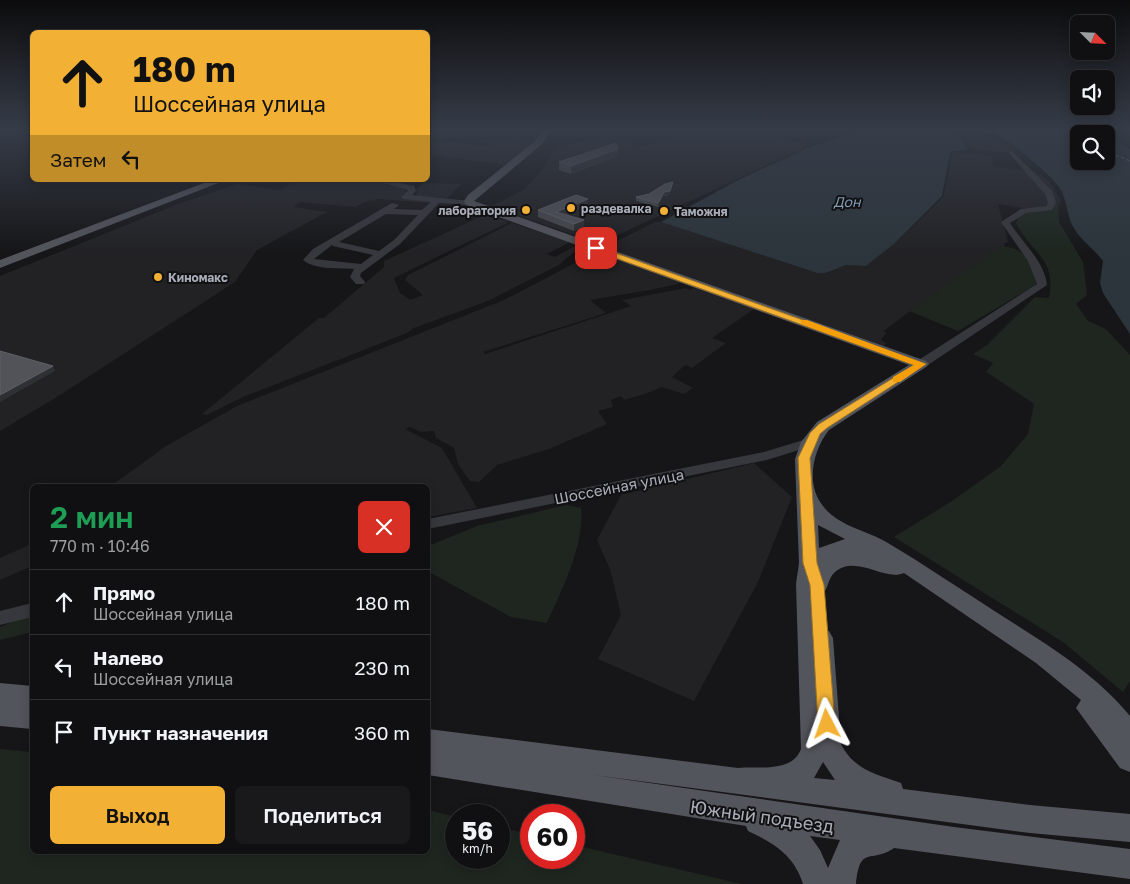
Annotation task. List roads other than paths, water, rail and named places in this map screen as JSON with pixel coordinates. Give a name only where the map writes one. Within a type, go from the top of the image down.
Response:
[{"type":"main road","points":[[505,170],[472,197],[469,201],[470,203],[921,364]]},
{"type":"main road","points":[[0,257],[202,182]]},
{"type":"main road","points":[[0,265],[216,182]]},
{"type":"main road","name":"Шоссейная улица","points":[[813,574],[804,458],[810,442],[823,426],[921,364]]},
{"type":"main road","points":[[807,496],[816,514],[827,523],[892,560],[1048,658],[1085,687],[1130,736]]},
{"type":"main road","points":[[808,524],[820,532],[880,557],[892,560],[1040,665],[1073,692],[1103,722],[1130,759]]},
{"type":"main road","points":[[740,781],[799,775],[808,767],[814,749],[806,584],[826,552],[852,544]]},
{"type":"main road","points":[[813,574],[844,560],[892,560]]},
{"type":"main road","points":[[813,574],[828,744],[833,757],[838,767],[856,782],[926,806]]},
{"type":"main road","points":[[0,694],[30,697]]},
{"type":"main road","points":[[0,715],[30,718]]},
{"type":"main road","name":"Южный подъезд","points":[[430,741],[926,806],[1130,828]]},
{"type":"main road","name":"Южный подъезд","points":[[430,763],[739,813],[933,841],[1130,864]]},
{"type":"main road","points":[[739,813],[775,828],[800,846],[813,866],[818,884]]},
{"type":"main road","points":[[841,884],[842,869],[848,852],[859,843],[874,839],[933,841]]},
{"type":"street","name":"Шоссейная улица","points":[[921,364],[1042,285],[1042,279],[1028,254],[1012,236],[1005,222],[1024,211],[1049,208],[1052,204],[1049,193],[1028,170]]},
{"type":"street","points":[[385,182],[411,188],[412,191],[406,197],[470,203]]},
{"type":"street","points":[[360,282],[355,276],[356,272],[382,254],[437,200]]},
{"type":"street","points":[[364,267],[316,263],[308,260],[316,251],[333,243],[395,205]]},
{"type":"street","points":[[383,212],[425,213]]},
{"type":"street","points":[[333,243],[382,254]]},
{"type":"street","name":"Шоссейная улица","points":[[430,524],[767,456],[810,442]]},
{"type":"street","points":[[0,618],[30,610]]},
{"type":"water","name":"Дон","points":[[759,170],[947,170],[942,196],[894,244],[866,266],[846,265],[825,273],[817,273],[661,222]]},
{"type":"water","name":"Дон","points":[[1043,170],[1130,170],[1130,334],[1103,293],[1100,283],[1103,261],[1072,225],[1059,187]]},
{"type":"place","name":"раздевалка","points":[[571,208]]},
{"type":"place","name":"лаборатория","points":[[526,210]]},
{"type":"place","name":"Таможня","points":[[664,211]]},
{"type":"place","name":"Киномакс","points":[[158,277]]}]
